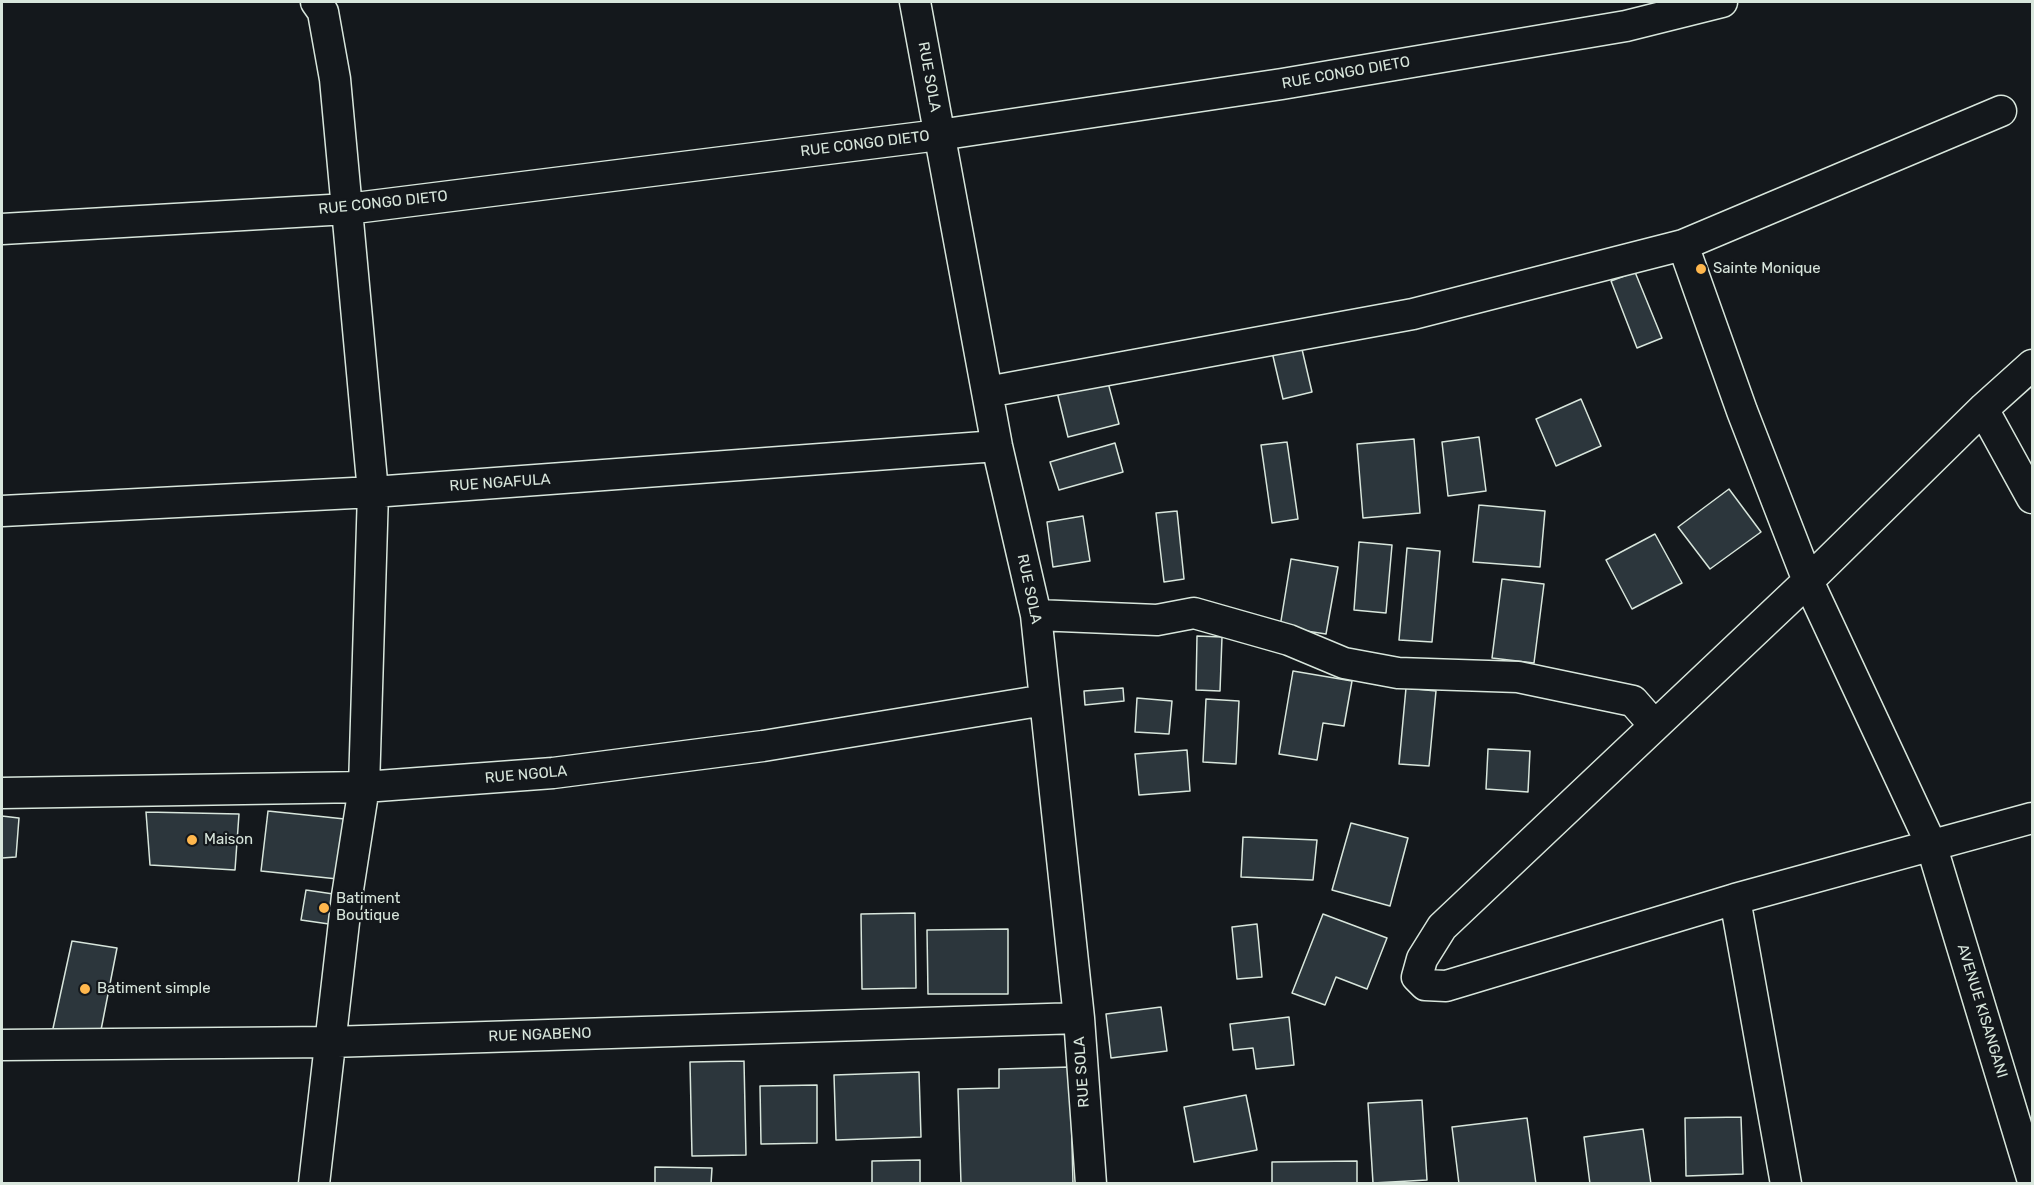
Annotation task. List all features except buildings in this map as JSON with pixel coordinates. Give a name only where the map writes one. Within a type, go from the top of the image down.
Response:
[{"type":"street","points":[[314,1184],[347,896],[364,787],[373,492],[336,79],[322,12],[316,2]]},
{"type":"street","name":"RUE SOLA","points":[[915,2],[997,446],[1036,615],[1078,1018],[1091,1184]]},
{"type":"street","name":"RUE CONGO DIETO","points":[[2,229],[347,209],[939,135],[1282,84],[1626,26],[1722,2]]},
{"type":"street","points":[[987,392],[1413,314],[1683,245],[2001,111]]},
{"type":"street","name":"AVENUE KISANGANI","points":[[1683,245],[1742,411],[1808,580],[1931,844],[2032,1174]]},
{"type":"street","points":[[2032,365],[1983,409],[1808,580],[1442,927],[1422,959],[1418,977],[1425,985],[1446,986],[1735,898],[2032,818]]},
{"type":"street","points":[[1983,409],[2032,498]]},
{"type":"street","name":"RUE NGAFULA","points":[[2,511],[373,492],[997,446]]},
{"type":"street","points":[[1036,615],[1157,620],[1194,613],[1289,640],[1344,663],[1398,673],[1518,677],[1633,701],[1654,725]]},
{"type":"street","name":"RUE NGOLA","points":[[2,793],[364,787],[554,773],[763,746],[1045,700]]},
{"type":"street","points":[[1735,898],[1786,1184]]},
{"type":"street","name":"RUE NGABENO","points":[[2,1045],[330,1042],[1078,1018]]},
{"type":"place","name":"Sainte Monique","points":[[1701,269]]},
{"type":"place","name":"Maison","points":[[192,840]]},
{"type":"place","name":"Batiment Boutique","points":[[324,908]]},
{"type":"place","name":"Batiment simple","points":[[85,989]]}]
